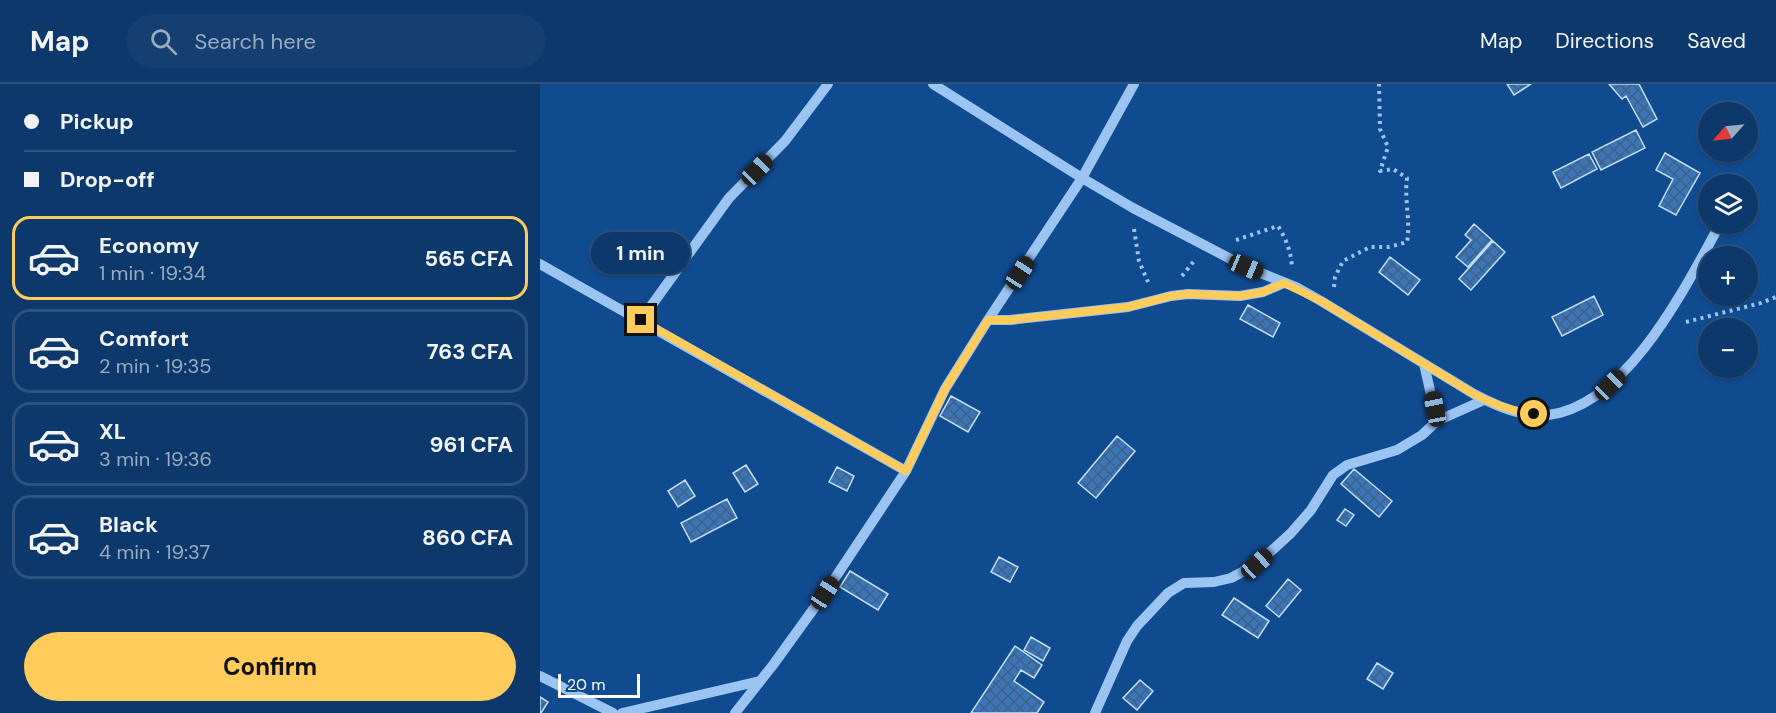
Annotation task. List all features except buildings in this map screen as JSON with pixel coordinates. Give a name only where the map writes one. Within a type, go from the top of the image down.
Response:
[{"type":"street","points":[[641,320],[729,198],[785,141],[828,84]]},
{"type":"street","points":[[933,84],[1132,207],[1246,267],[1298,288],[1484,400],[1521,413],[1547,415],[1572,410],[1592,400],[1610,385],[1664,323],[1714,234]]},
{"type":"street","points":[[735,713],[825,593],[906,471],[945,389],[1082,178],[1134,84]]},
{"type":"street","points":[[540,264],[906,471]]},
{"type":"street","points":[[988,320],[1010,320],[1128,307],[1188,294],[1240,296],[1263,292],[1284,283]]},
{"type":"street","points":[[1424,364],[1437,421]]},
{"type":"street","points":[[1095,713],[1127,641],[1137,626],[1168,593],[1184,583],[1214,582],[1231,578],[1257,564],[1291,533],[1311,510],[1333,475],[1347,465],[1397,450],[1422,435],[1437,421],[1484,400]]},
{"type":"street","points":[[540,675],[613,713]]},
{"type":"street","points":[[622,713],[760,681]]},
{"type":"path","points":[[1321,301],[1335,284],[1335,277],[1343,261],[1370,247],[1389,247],[1407,242],[1409,232],[1405,201],[1407,178],[1393,169],[1380,171],[1388,147],[1380,129],[1379,84]]},
{"type":"path","points":[[1132,207],[1137,253],[1149,285],[1151,301]]},
{"type":"path","points":[[1208,245],[1232,242],[1278,226],[1291,253],[1292,269],[1298,288]]},
{"type":"path","points":[[1664,323],[1675,325],[1776,297]]},
{"type":"route","points":[[641,320],[906,471],[945,389],[988,320],[1010,320],[1128,307],[1188,294],[1240,296],[1263,292],[1284,283],[1321,301],[1474,394],[1521,413],[1534,414]]}]
